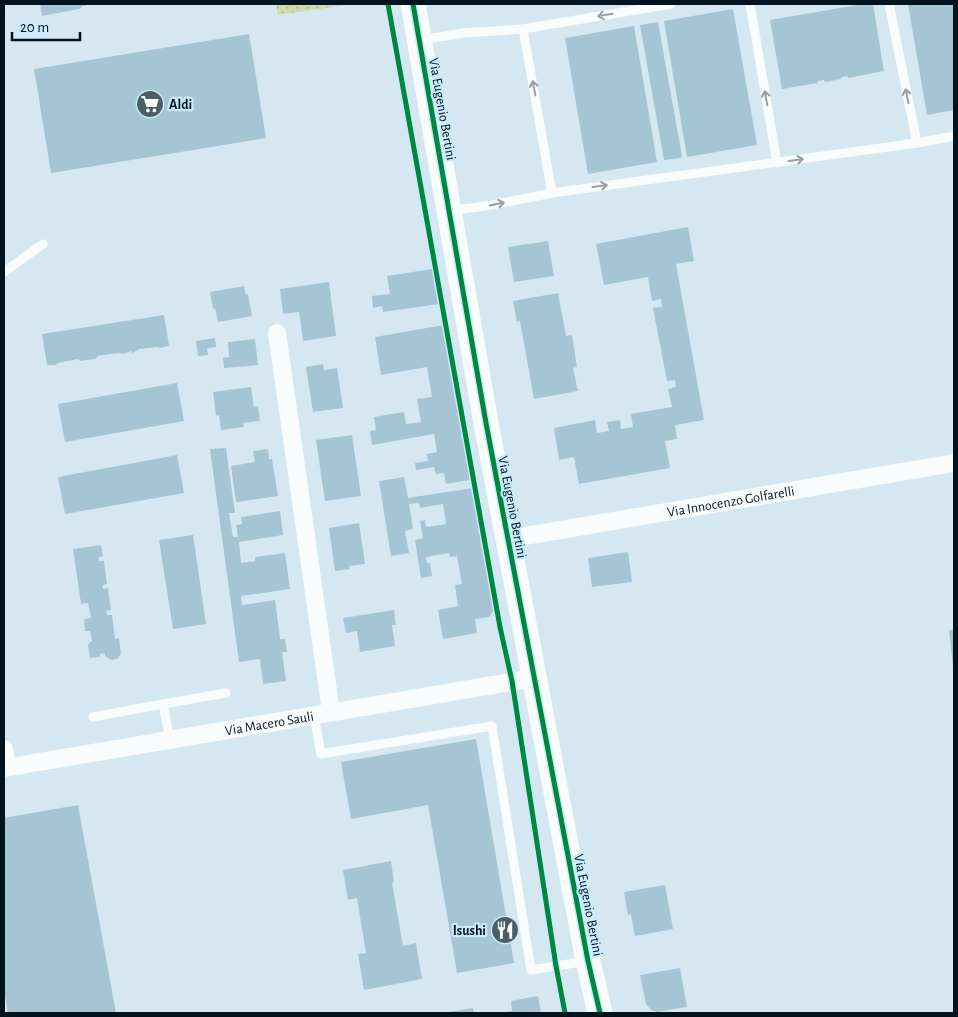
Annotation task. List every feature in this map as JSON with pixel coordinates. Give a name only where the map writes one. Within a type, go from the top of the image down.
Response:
[{"type":"main road","name":"Via Eugenio Bertini","points":[[413,4],[486,423],[588,961],[600,1013]]},
{"type":"street","points":[[277,333],[323,713]]},
{"type":"street","name":"Via Innocenzo Golfarelli","points":[[508,538],[954,464]]},
{"type":"street","name":"Via Macero Sauli","points":[[5,767],[534,678]]},
{"type":"street","points":[[4,750],[5,767]]},
{"type":"lane","points":[[419,40],[524,29],[671,4]]},
{"type":"lane","points":[[750,4],[777,163]]},
{"type":"lane","points":[[889,4],[917,143]]},
{"type":"lane","points":[[524,29],[552,193]]},
{"type":"lane","points":[[449,211],[552,193],[777,163],[954,136]]},
{"type":"lane","points":[[4,272],[43,244]]},
{"type":"lane","points":[[93,716],[226,693]]},
{"type":"lane","points":[[163,704],[170,740]]},
{"type":"lane","points":[[323,713],[321,754],[492,726],[531,970],[588,961]]},
{"type":"green space","points":[[276,4],[353,4],[278,15]]},
{"type":"building","points":[[40,4],[86,4],[86,6],[42,16]]},
{"type":"building","points":[[863,4],[873,4],[884,71],[848,78],[847,76],[825,82],[824,80],[818,81],[818,86],[817,83],[782,89],[770,20]]},
{"type":"building","points":[[908,4],[954,4],[954,110],[927,115]]},
{"type":"building","points":[[733,9],[757,145],[687,157],[664,21]]},
{"type":"building","points":[[658,22],[682,156],[681,158],[664,160],[640,25]]},
{"type":"building","points":[[634,26],[657,162],[588,174],[565,38]]},
{"type":"building","name":"Aldi","points":[[249,34],[266,138],[51,173],[34,69]]},
{"type":"building","points":[[688,227],[694,261],[676,264],[704,420],[675,425],[677,439],[665,441],[670,468],[579,484],[574,457],[559,460],[554,428],[595,420],[597,433],[609,431],[607,422],[620,420],[621,429],[633,427],[631,414],[672,407],[668,389],[676,387],[675,380],[667,381],[653,308],[662,307],[661,299],[652,301],[648,277],[604,285],[596,244]]},
{"type":"building","points":[[548,241],[554,276],[514,282],[508,247]]},
{"type":"building","points":[[432,269],[439,304],[383,312],[382,306],[373,308],[372,296],[390,294],[387,276]]},
{"type":"building","points":[[329,282],[336,336],[303,341],[299,312],[283,314],[280,289]]},
{"type":"building","points":[[244,286],[246,295],[248,294],[252,316],[218,322],[210,292]]},
{"type":"building","points":[[558,293],[566,336],[572,335],[577,367],[573,368],[578,391],[534,399],[520,321],[517,322],[513,301]]},
{"type":"building","points":[[164,315],[169,346],[139,349],[132,353],[132,351],[122,354],[98,356],[95,359],[80,361],[78,359],[55,365],[47,365],[42,334]]},
{"type":"building","points":[[444,325],[470,480],[446,484],[444,473],[436,474],[434,467],[416,470],[415,463],[428,461],[427,454],[437,452],[434,434],[372,445],[370,431],[376,430],[374,417],[404,412],[406,424],[421,422],[417,399],[432,397],[427,367],[381,375],[375,337]]},
{"type":"building","points":[[215,338],[216,347],[207,348],[208,355],[198,356],[196,341]]},
{"type":"building","points":[[255,339],[258,365],[224,368],[223,358],[229,357],[228,342]]},
{"type":"building","points":[[323,364],[324,370],[337,368],[343,408],[313,412],[306,367]]},
{"type":"building","points":[[177,383],[184,421],[65,442],[58,404]]},
{"type":"building","points":[[251,387],[254,407],[258,406],[260,421],[243,423],[244,427],[221,430],[219,415],[216,416],[213,392]]},
{"type":"building","points":[[352,435],[361,496],[325,501],[316,440]]},
{"type":"building","points":[[226,448],[235,513],[229,513],[233,537],[238,537],[236,525],[242,524],[241,517],[280,511],[283,535],[239,542],[241,563],[255,561],[255,557],[285,553],[290,589],[241,596],[242,605],[275,600],[280,639],[285,639],[287,652],[282,652],[286,681],[263,684],[260,659],[239,662],[210,449]]},
{"type":"building","points":[[268,449],[269,459],[272,459],[278,496],[236,502],[231,466],[255,462],[253,451]]},
{"type":"building","points":[[177,455],[184,493],[65,514],[58,477]]},
{"type":"building","points":[[404,477],[408,498],[473,488],[494,608],[490,617],[475,619],[477,633],[443,639],[438,610],[458,606],[455,585],[462,584],[457,556],[450,557],[449,553],[426,557],[427,563],[430,563],[432,576],[421,578],[415,540],[423,538],[420,521],[425,520],[426,527],[446,524],[443,504],[420,508],[419,503],[409,504],[413,529],[405,531],[409,553],[391,556],[379,481]]},
{"type":"building","points":[[359,523],[365,564],[349,566],[350,569],[335,571],[329,528]]},
{"type":"building","points":[[193,535],[206,624],[173,629],[159,540]]},
{"type":"building","points":[[101,545],[103,556],[99,557],[99,561],[104,561],[107,584],[103,585],[103,589],[108,588],[111,610],[106,611],[107,615],[112,615],[115,639],[119,638],[121,654],[117,659],[111,660],[105,656],[105,653],[100,654],[100,657],[90,658],[88,645],[92,642],[90,631],[85,631],[84,619],[91,618],[88,603],[81,604],[73,549]]},
{"type":"building","points":[[628,552],[632,582],[592,587],[588,558]]},
{"type":"building","points":[[394,610],[396,625],[392,625],[395,646],[360,652],[357,631],[346,633],[343,618]]},
{"type":"building","points":[[949,630],[954,630],[954,667],[953,667]]},
{"type":"building","points":[[476,739],[514,963],[457,973],[428,805],[351,819],[341,762]]},
{"type":"building","points":[[78,805],[116,1013],[8,1013],[4,990],[4,818]]},
{"type":"building","points":[[391,861],[394,882],[392,883],[403,946],[416,943],[422,979],[364,990],[358,954],[366,953],[357,898],[348,900],[343,870]]},
{"type":"building","points":[[665,885],[673,929],[635,936],[631,914],[628,915],[624,892]]},
{"type":"building","points":[[680,968],[687,1007],[657,1012],[651,1010],[646,1004],[640,975]]},
{"type":"building","points":[[538,996],[541,1013],[503,1013],[512,1011],[511,1001]]},
{"type":"building","points":[[473,1008],[474,1013],[448,1013],[448,1012]]},
{"type":"cycle path","points":[[388,4],[500,627],[512,681],[565,1013]]},
{"type":"cycle path","points":[[413,4],[486,423],[588,961],[600,1013]]},
{"type":"place","name":"Aldi","points":[[150,104]]},
{"type":"place","name":"Isushi","points":[[505,930]]}]
